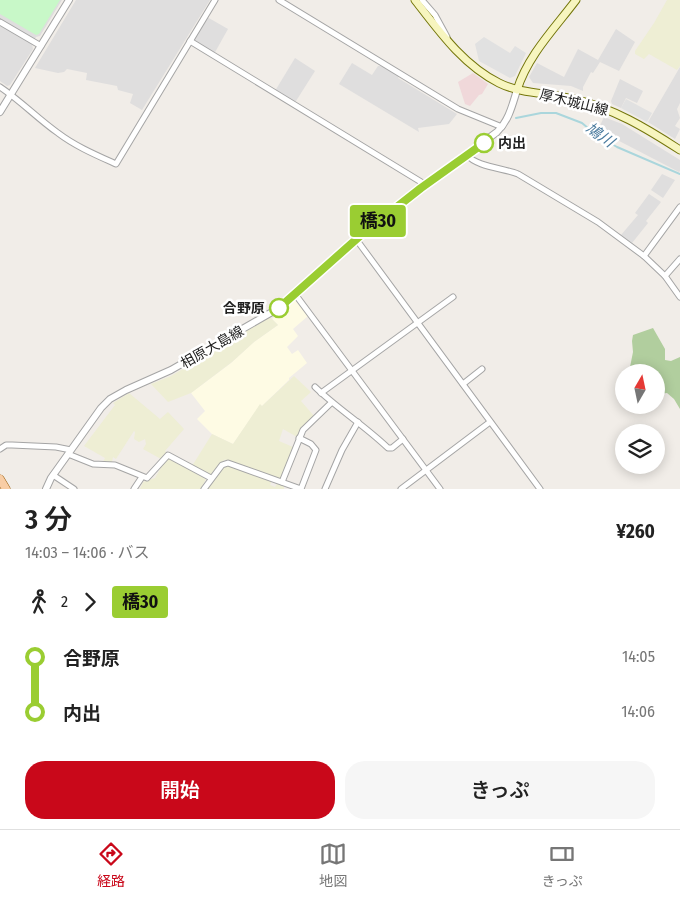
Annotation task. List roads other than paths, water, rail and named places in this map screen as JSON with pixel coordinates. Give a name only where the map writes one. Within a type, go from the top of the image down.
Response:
[{"type":"main road","name":"厚木城山線","points":[[415,0],[450,44],[483,74],[506,87],[572,99],[606,109],[643,126],[680,150]]},
{"type":"main road","points":[[517,90],[529,62],[574,1]]},
{"type":"main road","points":[[0,479],[6,489]]},
{"type":"street","points":[[0,112],[69,0]]},
{"type":"street","points":[[0,87],[58,133],[86,150],[116,164],[215,0]]},
{"type":"street","points":[[279,0],[458,109],[502,126]]},
{"type":"street","points":[[422,0],[440,21],[450,44]]},
{"type":"street","points":[[0,22],[41,46]]},
{"type":"street","points":[[190,41],[426,185]]},
{"type":"street","name":"相原大島線","points":[[46,489],[69,452],[101,408],[110,399],[171,370],[279,308],[356,239],[492,137],[510,113],[517,90]]},
{"type":"street","points":[[467,155],[477,162],[506,169],[537,185],[598,222],[644,256],[664,276],[680,297]]},
{"type":"street","points":[[644,256],[680,207]]},
{"type":"street","points":[[356,239],[540,489]]},
{"type":"street","points":[[664,276],[680,259]]},
{"type":"street","points":[[295,294],[440,489]]},
{"type":"street","points":[[321,393],[453,297]]},
{"type":"street","points":[[463,384],[482,369]]},
{"type":"street","points":[[315,387],[388,448],[392,448],[403,440]]},
{"type":"street","points":[[282,482],[299,438],[306,426],[331,402]]},
{"type":"street","points":[[325,489],[342,450],[358,422]]},
{"type":"street","points":[[401,489],[490,422]]},
{"type":"street","points":[[204,489],[222,465],[228,463],[301,489],[315,454],[314,447],[299,438]]},
{"type":"street","points":[[0,449],[6,445],[56,447],[93,464],[115,465],[147,478],[151,476],[165,456],[168,455],[211,478]]},
{"type":"street","points":[[53,475],[74,489]]},
{"type":"street","points":[[134,489],[142,477]]},
{"type":"waterway","name":"鳩川","points":[[516,118],[541,113],[556,113],[582,123],[595,134],[617,147],[680,174]]},
{"type":"place","name":"内出","points":[[484,143]]},
{"type":"place","name":"合野原","points":[[279,308]]}]
